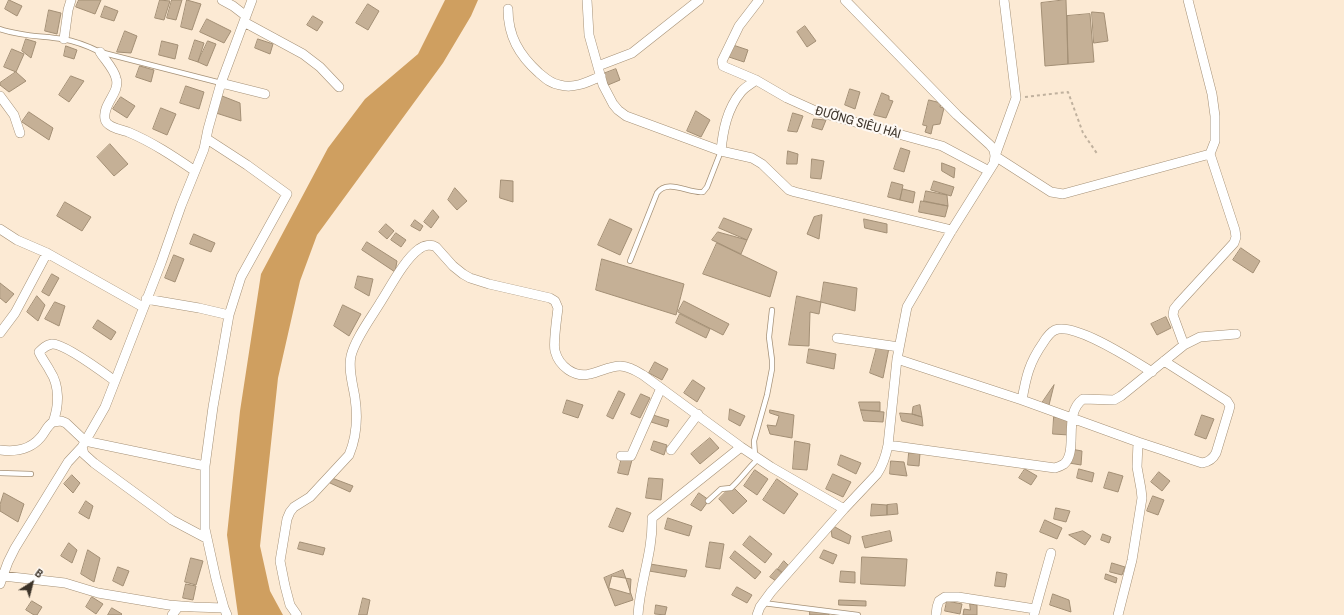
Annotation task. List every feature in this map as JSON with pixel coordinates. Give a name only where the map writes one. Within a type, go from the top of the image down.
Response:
[{"type":"street","points":[[64,39],[71,0]]},
{"type":"street","points":[[222,0],[233,6],[245,19],[303,54],[320,67],[339,87]]},
{"type":"street","points":[[207,139],[287,194],[241,277],[229,316],[213,407],[205,466],[204,520],[206,538],[225,611],[98,594],[65,583],[1,578],[15,548],[68,462],[83,444],[105,407],[204,149],[221,83],[252,0]]},
{"type":"street","points":[[587,0],[589,35],[603,85],[613,104],[626,116],[721,151],[752,158],[762,164],[789,190],[952,230]]},
{"type":"street","points":[[598,66],[632,53],[699,0]]},
{"type":"street","name":"ĐƯỜNG SIÊU HÀI","points":[[759,0],[740,26],[722,61],[723,66],[756,80],[787,98],[818,112],[942,146],[989,171]]},
{"type":"street","points":[[845,0],[957,115],[990,145],[994,150],[995,156],[1051,192],[1063,194],[1210,154]]},
{"type":"street","points":[[757,615],[763,604],[881,468],[888,445],[897,359],[908,307],[952,230],[994,162],[1016,98],[1004,0]]},
{"type":"street","points":[[1184,345],[1173,315],[1174,310],[1234,243],[1236,237],[1210,154],[1215,141],[1215,116],[1212,94],[1188,0]]},
{"type":"street","points":[[508,9],[508,20],[517,47],[529,64],[547,80],[559,85],[567,86],[588,82],[601,76]]},
{"type":"street","points":[[100,52],[115,74],[117,81],[116,88],[106,112],[106,121],[111,125],[143,138],[195,171]]},
{"type":"street","points":[[721,151],[724,128],[729,112],[742,91],[756,80]]},
{"type":"street","points":[[221,83],[265,94]]},
{"type":"street","points":[[0,96],[14,115],[20,133]]},
{"type":"street","points":[[0,229],[17,240],[47,253],[145,303],[199,308],[229,316]]},
{"type":"street","points":[[297,615],[290,605],[280,561],[287,519],[294,507],[310,497],[349,454],[353,446],[357,425],[351,373],[352,355],[365,326],[402,268],[418,249],[428,245],[436,247],[453,266],[470,278],[553,299],[558,308],[554,350],[561,362],[572,372],[581,375],[589,374],[620,366],[632,369],[643,375],[698,414],[757,458],[790,479],[844,509]]},
{"type":"street","points":[[0,334],[15,313],[47,253]]},
{"type":"street","points":[[1022,400],[1030,366],[1038,350],[1050,334],[1062,329],[1070,330],[1108,345],[1152,372]]},
{"type":"street","points":[[888,445],[1055,468],[1064,464],[1070,454],[1072,418],[1076,406],[1083,399],[1114,400],[1152,372],[1184,345],[1200,337],[1236,334]]},
{"type":"street","points":[[838,338],[899,347]]},
{"type":"street","points":[[0,450],[17,451],[26,449],[40,438],[53,422],[57,407],[58,388],[51,372],[44,363],[39,352],[44,347],[53,344],[67,349],[115,381]]},
{"type":"street","points":[[897,359],[1022,400],[1138,442],[1202,463],[1208,462],[1216,453],[1229,410],[1229,404],[1227,401],[1164,361]]},
{"type":"street","points":[[622,456],[631,456],[634,451],[661,388]]},
{"type":"street","points":[[671,450],[698,414]]},
{"type":"street","points":[[53,422],[61,421],[66,423],[83,444],[84,454],[94,463],[179,525],[206,538]]},
{"type":"street","points":[[1118,615],[1132,560],[1142,498],[1142,490],[1137,467],[1138,442]]},
{"type":"street","points":[[83,444],[205,466]]},
{"type":"street","points":[[638,615],[642,582],[651,547],[652,518],[741,447]]},
{"type":"street","points":[[936,615],[939,601],[945,597],[958,597],[1034,612],[1051,553]]},
{"type":"street","points":[[172,615],[179,606]]},
{"type":"lane","points":[[0,29],[64,39],[87,46],[100,52],[221,83]]},
{"type":"lane","points":[[630,261],[659,190],[670,187],[700,193],[703,192],[707,187],[721,151]]},
{"type":"lane","points":[[708,501],[721,489],[731,488],[742,478],[757,458],[754,441],[767,395],[772,369],[770,337],[772,310]]},
{"type":"lane","points":[[0,473],[31,474]]},
{"type":"lane","points":[[763,604],[858,615]]},
{"type":"path","points":[[1016,98],[1068,92],[1083,133],[1098,155]]},
{"type":"shaded area","points":[[445,0],[478,0],[471,16],[443,63],[317,235],[300,281],[278,378],[260,546],[270,591],[283,615],[238,615],[227,535],[240,411],[261,274],[328,148],[365,99],[418,54]]},
{"type":"building","points":[[9,0],[22,6],[17,16],[5,9]]},
{"type":"building","points":[[79,0],[101,0],[95,14],[76,7]]},
{"type":"building","points":[[160,0],[170,1],[164,20],[155,18]]},
{"type":"building","points":[[172,0],[182,0],[176,20],[167,18]]},
{"type":"building","points":[[187,0],[201,4],[192,30],[181,27]]},
{"type":"building","points":[[1066,0],[1068,64],[1045,66],[1041,3]]},
{"type":"building","points":[[368,4],[379,11],[368,30],[356,23]]},
{"type":"building","points":[[105,6],[118,11],[114,21],[101,17]]},
{"type":"building","points":[[49,10],[61,13],[57,34],[45,31]]},
{"type":"building","points":[[1092,12],[1104,13],[1108,41],[1094,43]]},
{"type":"building","points":[[1090,14],[1094,62],[1068,64],[1067,16]]},
{"type":"building","points":[[313,16],[323,22],[317,31],[307,25]]},
{"type":"building","points":[[207,19],[231,31],[224,43],[200,32]]},
{"type":"building","points":[[805,26],[816,41],[807,47],[797,32]]},
{"type":"building","points":[[125,31],[137,36],[131,53],[117,52]]},
{"type":"building","points":[[26,39],[36,42],[31,58],[22,51]]},
{"type":"building","points":[[258,39],[273,44],[270,54],[255,48]]},
{"type":"building","points":[[195,40],[204,43],[198,62],[189,59]]},
{"type":"building","points":[[162,41],[178,45],[175,59],[159,55]]},
{"type":"building","points":[[208,41],[216,44],[207,66],[198,62]]},
{"type":"building","points":[[733,45],[748,50],[744,62],[729,57]]},
{"type":"building","points":[[66,46],[77,50],[74,59],[64,56]]},
{"type":"building","points":[[12,49],[24,54],[16,72],[4,67]]},
{"type":"building","points":[[140,66],[154,70],[151,82],[136,77]]},
{"type":"building","points":[[616,69],[620,80],[608,85],[603,74]]},
{"type":"building","points":[[16,72],[26,81],[9,92],[0,85],[0,83]]},
{"type":"building","points":[[71,76],[84,81],[69,102],[59,95]]},
{"type":"building","points":[[186,86],[204,92],[199,109],[180,103]]},
{"type":"building","points":[[850,89],[860,92],[855,109],[845,105]]},
{"type":"building","points":[[882,93],[889,96],[889,100],[893,101],[886,118],[874,115]]},
{"type":"building","points":[[222,96],[240,103],[241,121],[216,113]]},
{"type":"building","points":[[121,97],[135,106],[127,118],[113,109]]},
{"type":"building","points":[[929,100],[941,103],[940,107],[944,108],[940,124],[933,125],[931,134],[925,132],[927,126],[923,125]]},
{"type":"building","points":[[161,108],[176,114],[167,135],[153,129]]},
{"type":"building","points":[[696,111],[710,120],[701,137],[687,131]]},
{"type":"building","points":[[29,112],[53,128],[49,140],[22,122]]},
{"type":"building","points":[[793,113],[803,116],[797,132],[788,131]]},
{"type":"building","points":[[814,119],[826,120],[822,130],[812,127]]},
{"type":"building","points":[[110,144],[128,164],[114,176],[97,157]]},
{"type":"building","points":[[901,148],[910,151],[904,172],[894,169]]},
{"type":"building","points":[[788,151],[798,154],[797,164],[787,164]]},
{"type":"building","points":[[812,159],[824,161],[821,179],[811,178]]},
{"type":"building","points":[[942,163],[955,168],[954,178],[942,171]]},
{"type":"building","points":[[501,180],[513,181],[513,202],[500,198]]},
{"type":"building","points":[[934,181],[954,187],[951,196],[931,190]]},
{"type":"building","points":[[892,182],[903,185],[900,200],[888,197]]},
{"type":"building","points":[[455,188],[467,201],[457,210],[448,200]]},
{"type":"building","points":[[903,189],[915,192],[913,203],[900,200]]},
{"type":"building","points":[[926,191],[947,195],[948,206],[924,201]]},
{"type":"building","points":[[921,201],[948,206],[945,217],[919,212]]},
{"type":"building","points":[[65,202],[91,217],[82,231],[57,216]]},
{"type":"building","points":[[433,210],[439,217],[431,228],[424,222]]},
{"type":"building","points":[[822,215],[819,239],[807,234],[814,217]]},
{"type":"building","points":[[724,218],[752,229],[747,240],[719,228]]},
{"type":"building","points":[[610,219],[632,229],[620,255],[598,245]]},
{"type":"building","points":[[864,219],[887,224],[887,233],[865,228]]},
{"type":"building","points":[[415,220],[423,226],[420,231],[411,226]]},
{"type":"building","points":[[386,224],[394,231],[387,239],[379,232]]},
{"type":"building","points":[[718,232],[747,240],[741,254],[712,240]]},
{"type":"building","points":[[396,233],[406,240],[401,247],[391,240]]},
{"type":"building","points":[[194,234],[215,243],[211,252],[190,244]]},
{"type":"building","points":[[367,242],[397,261],[395,272],[362,250]]},
{"type":"building","points":[[717,243],[777,272],[770,297],[703,274]]},
{"type":"building","points":[[1241,248],[1260,261],[1253,273],[1233,260]]},
{"type":"building","points":[[174,255],[184,259],[175,282],[165,278]]},
{"type":"building","points":[[602,259],[684,284],[676,315],[596,290]]},
{"type":"building","points":[[52,274],[59,278],[49,296],[42,292]]},
{"type":"building","points":[[358,276],[373,279],[369,296],[355,288]]},
{"type":"building","points":[[824,282],[857,288],[855,311],[821,302]]},
{"type":"building","points":[[0,283],[14,294],[6,303],[0,298]]},
{"type":"building","points":[[37,296],[45,305],[38,321],[27,312]]},
{"type":"building","points":[[797,296],[821,302],[819,314],[810,312],[809,346],[789,345]]},
{"type":"building","points":[[684,301],[729,324],[723,335],[678,312]]},
{"type":"building","points":[[55,302],[65,306],[59,326],[45,319]]},
{"type":"building","points":[[343,305],[361,314],[349,336],[334,326]]},
{"type":"building","points":[[680,314],[710,329],[706,338],[676,323]]},
{"type":"building","points":[[1166,317],[1171,328],[1157,335],[1151,324]]},
{"type":"building","points":[[98,320],[116,332],[111,340],[93,328]]},
{"type":"building","points":[[877,347],[889,348],[883,378],[870,373]]},
{"type":"building","points":[[809,349],[836,354],[834,369],[807,363]]},
{"type":"building","points":[[655,362],[668,369],[662,380],[649,373]]},
{"type":"building","points":[[693,380],[705,388],[697,402],[684,393]]},
{"type":"building","points":[[1054,385],[1049,405],[1042,403]]},
{"type":"building","points":[[619,391],[625,394],[613,419],[607,416]]},
{"type":"building","points":[[641,394],[650,398],[640,418],[631,414]]},
{"type":"building","points":[[567,400],[583,405],[578,418],[563,413]]},
{"type":"building","points":[[859,402],[880,402],[880,411],[861,410]]},
{"type":"building","points":[[920,405],[922,417],[912,414],[913,407]]},
{"type":"building","points":[[730,409],[745,416],[740,426],[729,420]]},
{"type":"building","points":[[770,410],[794,415],[792,438],[770,434],[767,425],[776,426],[779,416],[770,413]]},
{"type":"building","points":[[861,410],[884,412],[883,422],[864,421]]},
{"type":"building","points":[[900,413],[922,417],[923,426],[902,421]]},
{"type":"building","points":[[650,414],[669,420],[667,427],[648,421]]},
{"type":"building","points":[[1202,415],[1214,419],[1206,439],[1195,435]]},
{"type":"building","points":[[1054,417],[1069,418],[1069,435],[1053,434]]},
{"type":"building","points":[[710,438],[719,448],[700,464],[691,454]]},
{"type":"building","points":[[654,441],[667,445],[664,455],[651,450]]},
{"type":"building","points":[[795,441],[810,444],[807,470],[793,469]]},
{"type":"building","points":[[1071,449],[1082,451],[1081,465],[1069,463]]},
{"type":"building","points":[[623,453],[633,456],[628,475],[618,473]]},
{"type":"building","points":[[909,453],[920,453],[919,466],[908,465]]},
{"type":"building","points":[[841,455],[861,463],[856,474],[838,465]]},
{"type":"building","points":[[891,461],[904,462],[907,476],[890,474]]},
{"type":"building","points":[[1025,469],[1037,476],[1031,485],[1019,478]]},
{"type":"building","points":[[1079,469],[1094,473],[1092,482],[1077,478]]},
{"type":"building","points":[[755,470],[768,479],[757,495],[744,486]]},
{"type":"building","points":[[1109,472],[1123,476],[1118,492],[1104,488]]},
{"type":"building","points":[[1159,472],[1170,481],[1162,491],[1151,482]]},
{"type":"building","points":[[833,474],[851,482],[843,497],[826,489]]},
{"type":"building","points":[[72,475],[80,483],[73,493],[64,484]]},
{"type":"building","points":[[332,478],[353,486],[350,492],[330,483]]},
{"type":"building","points":[[649,478],[663,479],[661,500],[646,498]]},
{"type":"building","points":[[777,479],[798,494],[784,514],[763,500]]},
{"type":"building","points":[[732,486],[747,501],[733,514],[719,499]]},
{"type":"building","points":[[4,493],[24,504],[18,522],[0,511],[0,505]]},
{"type":"building","points":[[699,493],[709,500],[701,511],[691,505]]},
{"type":"building","points":[[1153,496],[1164,500],[1158,515],[1147,511]]},
{"type":"building","points":[[86,501],[93,506],[89,519],[79,513]]},
{"type":"building","points":[[872,504],[887,505],[887,515],[871,516]]},
{"type":"building","points":[[897,504],[898,514],[887,515],[887,505]]},
{"type":"building","points":[[617,508],[631,513],[623,532],[609,527]]},
{"type":"building","points":[[1056,508],[1070,511],[1066,522],[1054,519]]},
{"type":"building","points":[[668,518],[692,526],[689,536],[665,529]]},
{"type":"building","points":[[1045,520],[1062,528],[1057,539],[1040,532]]},
{"type":"building","points":[[835,527],[851,536],[849,544],[832,537],[831,529]]},
{"type":"building","points":[[890,531],[892,541],[865,548],[862,537]]},
{"type":"building","points":[[1083,531],[1091,536],[1085,545],[1069,535]]},
{"type":"building","points":[[1103,534],[1111,537],[1109,543],[1101,540]]},
{"type":"building","points":[[750,536],[772,554],[765,563],[743,545]]},
{"type":"building","points":[[300,542],[325,548],[323,555],[298,549]]},
{"type":"building","points":[[710,542],[724,544],[720,569],[706,567]]},
{"type":"building","points":[[69,543],[77,550],[72,563],[61,556]]},
{"type":"building","points":[[88,550],[100,558],[94,582],[81,574]]},
{"type":"building","points":[[824,550],[837,555],[833,564],[820,558]]},
{"type":"building","points":[[735,551],[761,572],[755,579],[730,558]]},
{"type":"building","points":[[862,557],[907,559],[905,586],[861,584]]},
{"type":"building","points":[[191,558],[203,561],[196,585],[185,582]]},
{"type":"building","points":[[784,561],[789,566],[783,573],[778,569]]},
{"type":"building","points":[[1112,563],[1125,567],[1122,575],[1110,572]]},
{"type":"building","points":[[650,564],[687,570],[685,577],[649,571]]},
{"type":"building","points":[[118,567],[129,571],[123,586],[113,581]]},
{"type":"building","points":[[777,569],[782,573],[776,581],[770,577]]},
{"type":"building","points":[[623,570],[633,600],[615,606],[604,578]]},
{"type":"building","points":[[841,571],[855,572],[855,583],[840,582]]},
{"type":"building","points":[[997,572],[1007,574],[1005,587],[995,586]]},
{"type":"building","points":[[1106,574],[1117,578],[1116,583],[1105,579]]},
{"type":"building","points":[[612,576],[631,579],[630,594],[609,588]]},
{"type":"building","points":[[186,584],[196,586],[193,600],[183,598]]},
{"type":"building","points":[[737,587],[752,595],[747,603],[732,595]]},
{"type":"building","points":[[1053,594],[1069,600],[1071,612],[1050,605]]},
{"type":"building","points":[[92,597],[103,604],[96,614],[86,607]]},
{"type":"building","points":[[363,598],[370,600],[367,615],[359,615]]},
{"type":"building","points":[[839,600],[866,601],[866,606],[839,605]]},
{"type":"building","points":[[32,601],[42,607],[37,615],[34,615],[26,610]]},
{"type":"building","points":[[947,601],[962,604],[960,614],[945,611]]},
{"type":"building","points":[[970,604],[977,605],[977,615],[963,615],[964,609],[970,610]]},
{"type":"building","points":[[656,605],[667,607],[665,615],[655,614]]},
{"type":"building","points":[[112,608],[122,614],[108,615]]},
{"type":"building","points":[[810,611],[829,612],[829,615],[810,615]]}]
